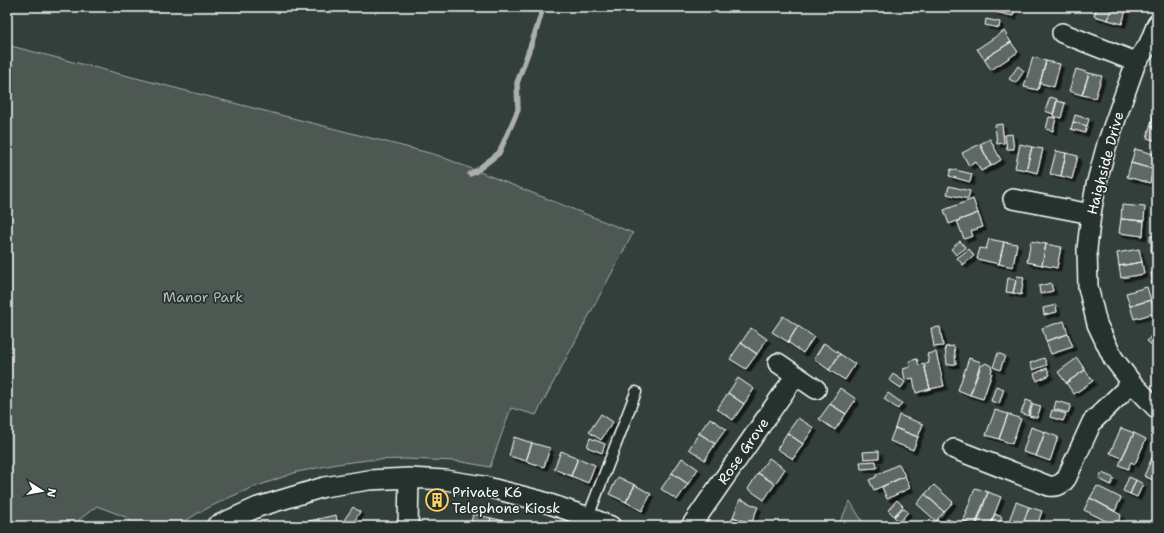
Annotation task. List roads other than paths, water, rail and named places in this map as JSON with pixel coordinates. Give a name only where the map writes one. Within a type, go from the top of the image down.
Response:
[{"type":"street","name":"Haighside Drive","points":[[1157,24],[1148,46],[1136,62],[1107,144],[1090,214],[1087,249],[1088,287],[1097,324],[1113,358],[1132,383],[1157,409]]},
{"type":"street","points":[[1062,33],[1136,62]]},
{"type":"street","points":[[1013,199],[1090,214]]},
{"type":"street","points":[[778,363],[816,390]]},
{"type":"street","name":"Rose Grove","points":[[691,526],[796,375]]},
{"type":"street","points":[[954,449],[1049,486],[1060,485],[1067,477],[1092,422],[1132,383]]},
{"type":"street","points":[[408,526],[409,478]]},
{"type":"street","points":[[216,526],[258,507],[324,487],[369,480],[409,478],[445,480],[483,486],[541,501],[586,521],[611,526]]},
{"type":"lane","points":[[586,521],[636,392]]},
{"type":"waterway","points":[[470,174],[499,153],[518,110],[517,83],[543,7]]},
{"type":"place","name":"Private K6 Telephone Kiosk","points":[[437,500]]},
{"type":"park label","name":"Manor Park","points":[[203,297]]}]
